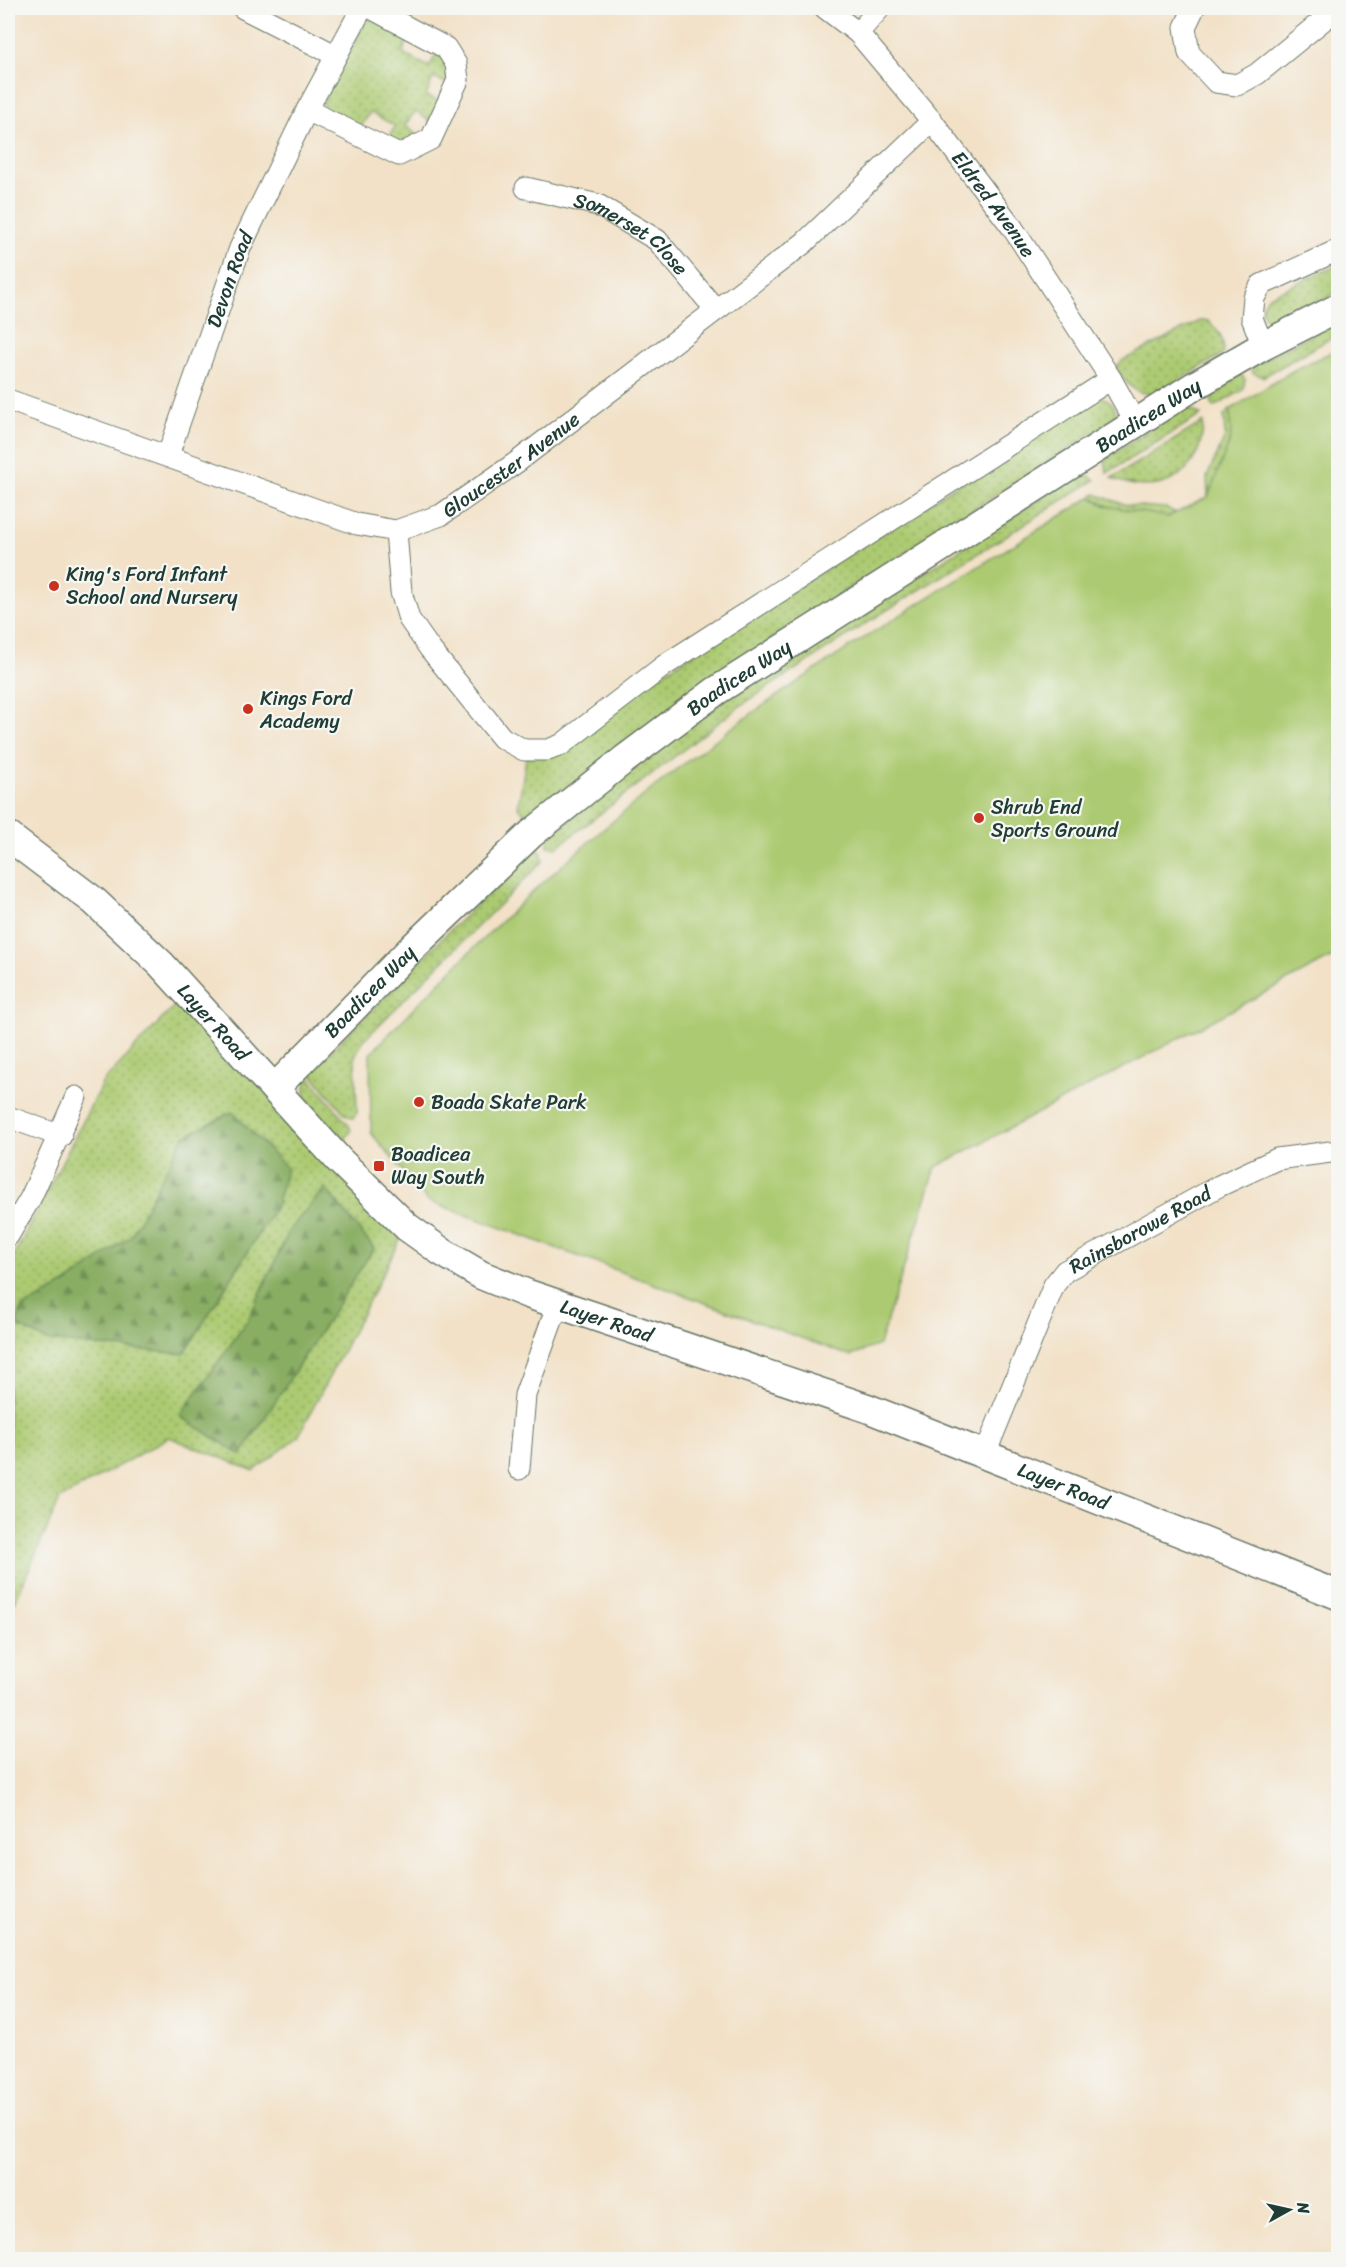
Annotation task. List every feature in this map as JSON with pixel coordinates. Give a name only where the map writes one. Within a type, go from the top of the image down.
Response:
[{"type":"main road","name":"Boadicea Way","points":[[275,1088],[412,948],[531,834],[625,759],[716,692],[1135,422],[1263,346],[1338,308]]},
{"type":"main road","name":"Layer Road","points":[[8,836],[94,902],[161,964],[338,1159],[407,1227],[442,1252],[481,1275],[558,1304],[820,1391],[985,1454],[1338,1595]]},
{"type":"street","points":[[243,8],[334,55]]},
{"type":"street","name":"Devon Road","points":[[168,455],[240,248],[334,55],[362,8]]},
{"type":"street","points":[[307,110],[399,155],[431,140],[458,80],[456,63],[446,48],[371,8]]},
{"type":"street","name":"Eldred Avenue","points":[[825,8],[858,33],[932,121],[1012,227],[1111,379],[1135,422]]},
{"type":"street","points":[[858,33],[880,8]]},
{"type":"street","points":[[1194,8],[1185,27],[1189,53],[1216,82],[1237,85],[1257,74],[1338,8]]},
{"type":"street","name":"Gloucester Avenue","points":[[8,400],[357,524],[396,531],[441,515],[517,462],[716,310],[811,237],[932,121]]},
{"type":"street","name":"Somerset Close","points":[[526,188],[598,205],[657,240],[716,310]]},
{"type":"street","points":[[1263,346],[1252,318],[1254,298],[1261,285],[1338,250]]},
{"type":"street","points":[[396,531],[401,592],[414,626],[502,738],[524,750],[548,750],[561,745],[665,665],[1111,379]]},
{"type":"street","points":[[8,1236],[31,1197],[61,1136],[76,1097]]},
{"type":"street","points":[[8,1117],[61,1136]]},
{"type":"street","name":"Rainsborowe Road","points":[[985,1454],[1054,1285],[1065,1270],[1219,1186],[1277,1159],[1338,1151]]},
{"type":"street","points":[[519,1468],[525,1395],[558,1304]]},
{"type":"green space","points":[[374,16],[409,39],[402,53],[429,67],[438,51],[449,62],[448,84],[433,78],[426,96],[441,102],[430,122],[416,111],[405,125],[418,136],[415,144],[386,144],[395,126],[370,112],[361,127],[324,110],[323,102],[367,18]]},
{"type":"green space","points":[[1338,265],[1338,292],[1280,321],[1269,320],[1265,317],[1262,310],[1269,296]]},
{"type":"green space","points":[[1338,320],[1338,334],[1263,377],[1253,373],[1251,366]]},
{"type":"green space","points":[[1200,321],[1208,321],[1218,332],[1223,344],[1223,354],[1156,394],[1143,393],[1132,388],[1116,367],[1123,360]]},
{"type":"green space","name":"Shrub End Sports Ground","points":[[1338,349],[1338,954],[936,1167],[879,1345],[850,1356],[428,1201],[371,1133],[370,1054],[489,933],[614,820],[702,750],[796,683],[894,619],[1091,497],[1106,506],[1168,517],[1208,497],[1231,438],[1230,410],[1294,370]]},
{"type":"green space","points":[[1239,373],[1245,379],[1243,390],[1214,407],[1211,402],[1214,389]]},
{"type":"green space","points":[[1095,397],[1107,399],[1112,404],[1116,415],[1112,421],[831,600],[691,694],[531,820],[518,807],[526,758]]},
{"type":"green space","points":[[1185,406],[1201,415],[1107,473],[1105,459]]},
{"type":"green space","points":[[1230,410],[1231,438],[1208,497],[1207,477],[1225,437],[1224,416]]},
{"type":"green space","points":[[1203,422],[1201,441],[1195,456],[1187,469],[1175,478],[1161,484],[1146,486],[1129,484],[1112,478]]},
{"type":"green space","points":[[1083,472],[1095,480],[868,622],[740,706],[557,847],[548,846],[548,837],[699,715]]},
{"type":"green space","points":[[1095,494],[1126,505],[1166,508],[1177,513],[1145,517],[1110,507],[1091,497]]},
{"type":"green space","points":[[535,849],[541,851],[543,861],[363,1041],[355,1056],[357,1113],[353,1118],[345,1114],[310,1072],[450,930]]},
{"type":"green space","points":[[179,1001],[407,1227],[298,1437],[254,1471],[169,1437],[60,1499],[8,1617],[8,1267],[103,1082]]},
{"type":"green space","points":[[308,1076],[349,1125],[351,1131],[343,1143],[314,1113],[309,1104],[305,1086]]},
{"type":"green space","points":[[232,1112],[287,1168],[276,1206],[184,1354],[47,1341],[16,1325],[22,1308],[67,1283],[131,1236],[183,1137]]},
{"type":"green space","points":[[325,1188],[374,1248],[241,1455],[180,1416],[248,1320],[290,1229]]},
{"type":"place","name":"King's Ford Infant School and Nursery","points":[[54,586]]},
{"type":"place","name":"Kings Ford Academy","points":[[248,709]]},
{"type":"place","name":"Shrub End Sports Ground","points":[[979,818]]},
{"type":"place","name":"Boada Skate Park","points":[[419,1102]]},
{"type":"place","name":"Boadicea Way South","points":[[379,1166]]}]
